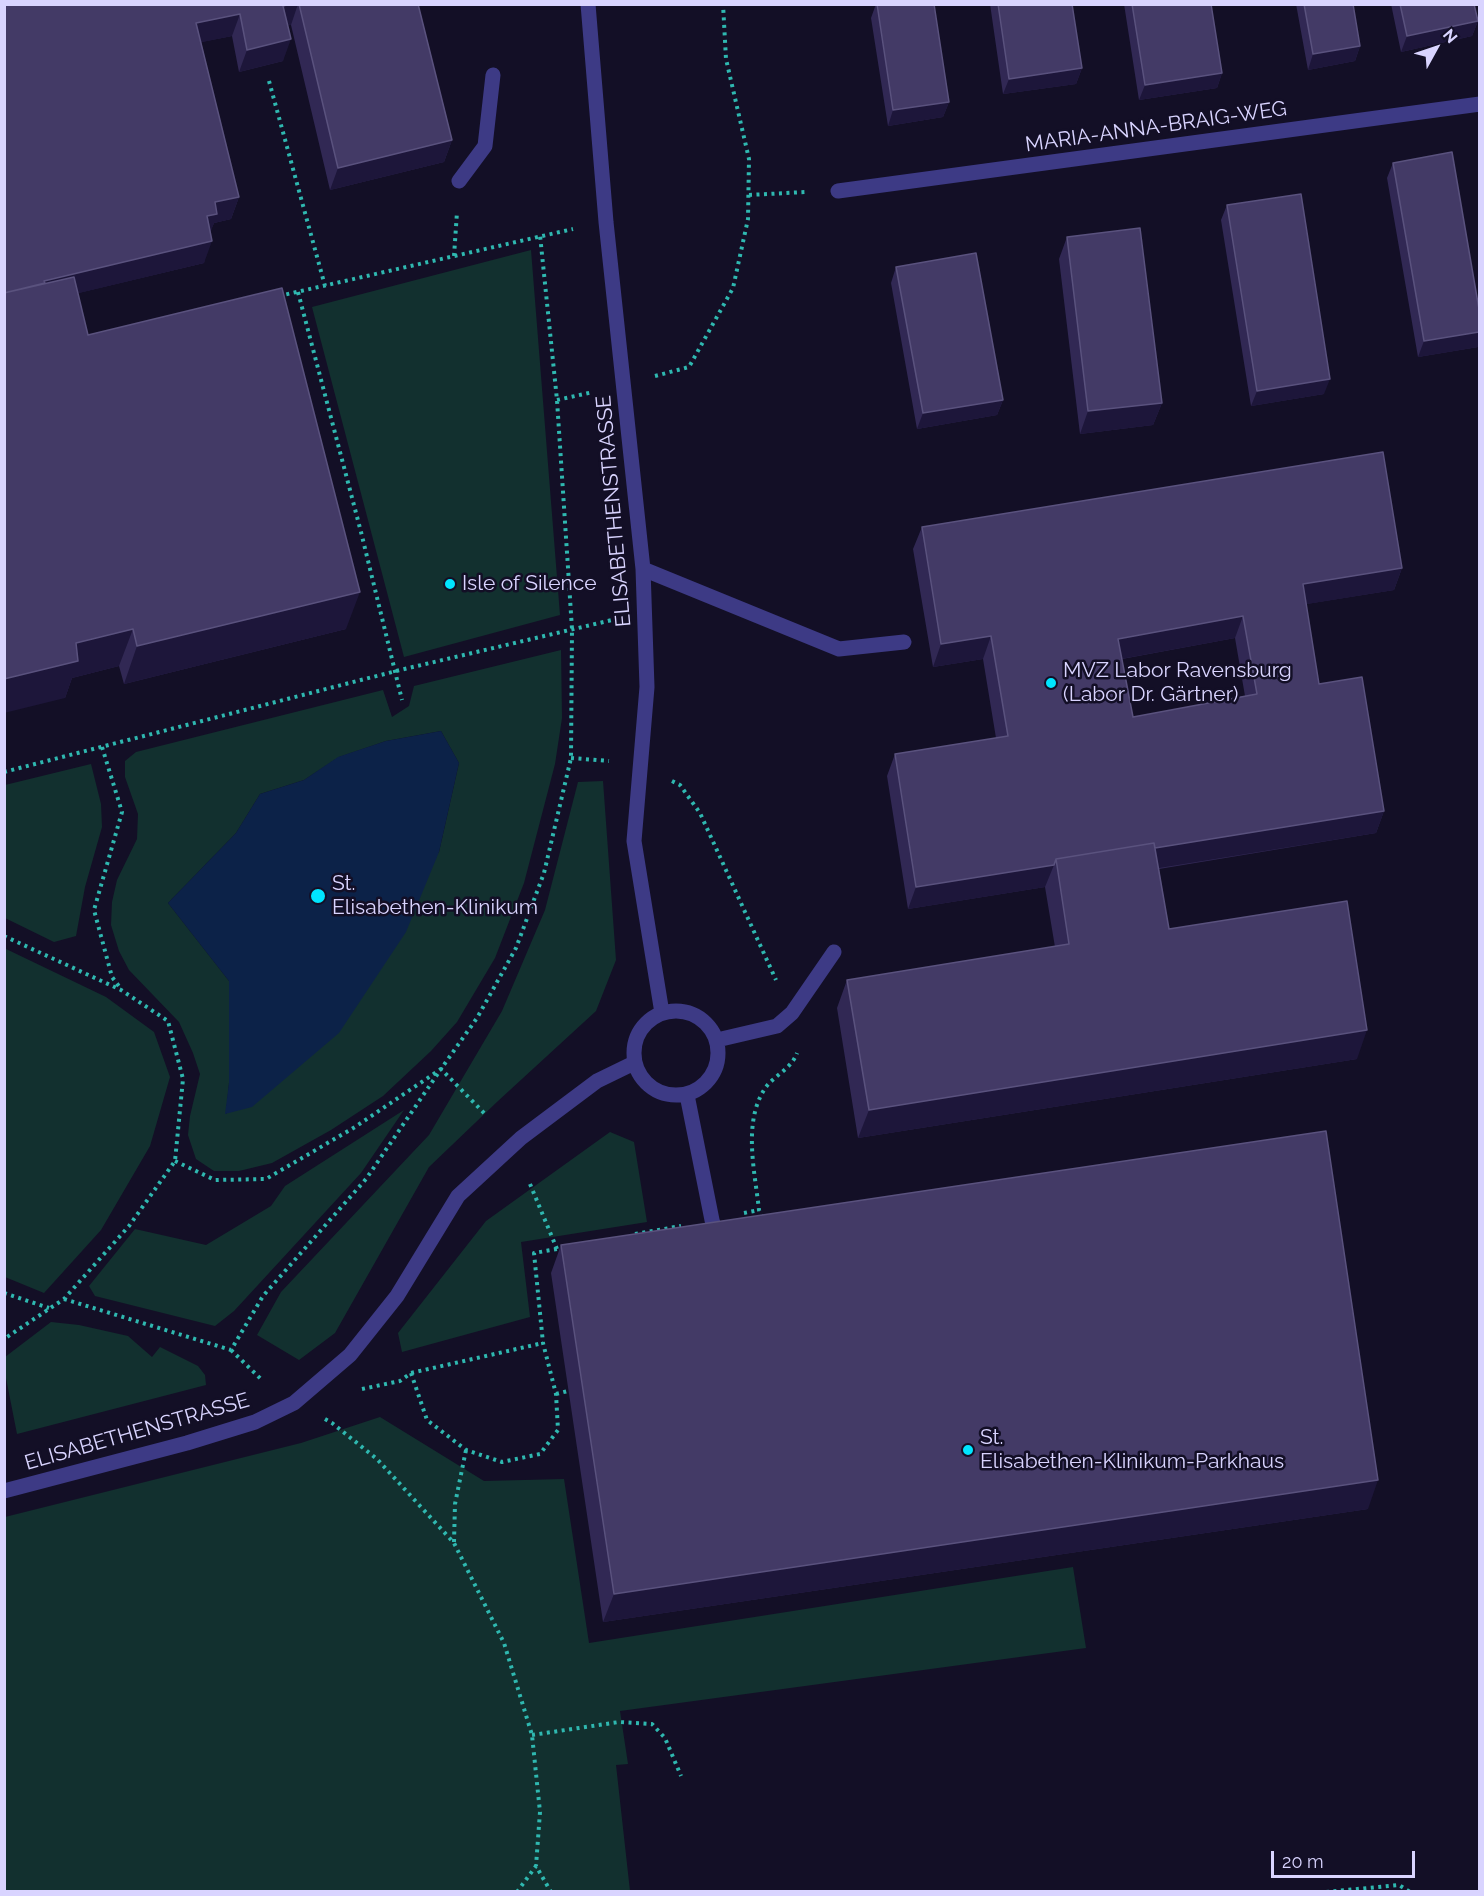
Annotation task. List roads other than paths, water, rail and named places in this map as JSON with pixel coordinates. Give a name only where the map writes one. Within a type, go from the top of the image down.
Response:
[{"type":"street","name":"ELISABETHENSTRASSE","points":[[588,4],[606,222],[646,612],[647,687],[634,841],[662,1013]]},
{"type":"street","points":[[459,181],[485,146],[493,75]]},
{"type":"street","name":"MARIA-ANNA-BRAIG-WEG","points":[[838,191],[1479,104]]},
{"type":"street","points":[[643,569],[839,649],[904,642]]},
{"type":"street","points":[[717,1040],[777,1026],[792,1013],[834,952]]},
{"type":"street","points":[[675,1011],[688,1013],[701,1019],[717,1040],[719,1054],[710,1079],[700,1089],[687,1095],[674,1096],[659,1093],[639,1075],[634,1062],[633,1050],[639,1032],[651,1018],[662,1013],[675,1011]]},
{"type":"street","name":"ELISABETHENSTRASSE","points":[[4,1491],[187,1443],[255,1422],[294,1403],[351,1355],[397,1296],[458,1196],[530,1131],[597,1081],[634,1062]]},
{"type":"street","points":[[687,1095],[712,1220],[721,1248]]},
{"type":"water","points":[[441,731],[459,763],[439,852],[406,932],[339,1033],[252,1107],[225,1114],[229,1083],[229,981],[168,903],[236,833],[260,794],[304,780],[338,757],[386,741]]},
{"type":"place","name":"Isle of Silence","points":[[450,584]]},
{"type":"place","name":"MVZ Labor Ravensburg (Labor Dr. Gärtner)","points":[[1051,683]]},
{"type":"place","name":"St. Elisabethen-Klinikum","points":[[318,896]]},
{"type":"place","name":"St. Elisabethen-Klinikum-Parkhaus","points":[[968,1450]]}]
